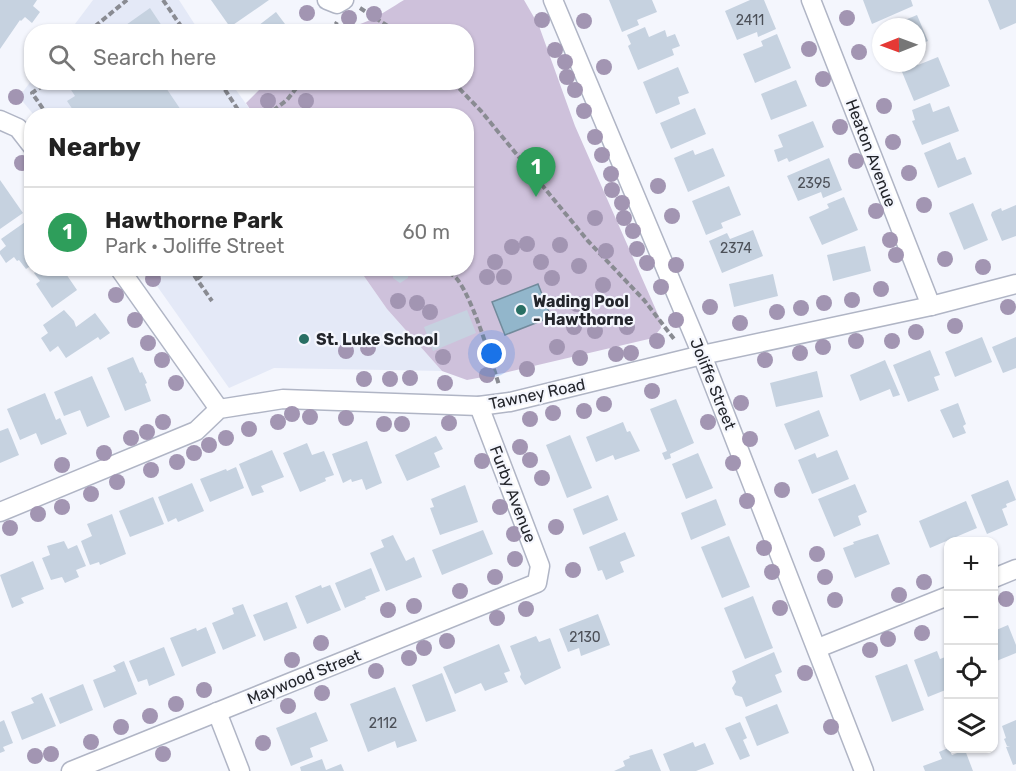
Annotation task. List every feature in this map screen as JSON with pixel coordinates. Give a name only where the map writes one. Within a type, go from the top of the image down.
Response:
[{"type":"street","points":[[327,0],[337,4],[350,2]]},
{"type":"street","name":"Joliffe Street","points":[[553,0],[702,355],[864,771]]},
{"type":"street","name":"Heaton Avenue","points":[[811,0],[931,306]]},
{"type":"street","points":[[0,120],[18,128],[24,136]]},
{"type":"street","points":[[0,512],[196,431],[219,409],[125,276]]},
{"type":"street","name":"Tawney Road","points":[[219,409],[283,399],[479,406],[504,403],[702,355],[931,306],[1016,284]]},
{"type":"street","name":"Furby Avenue","points":[[479,406],[540,566],[537,583]]},
{"type":"street","points":[[998,576],[1016,569]]},
{"type":"street","name":"Maywood Street","points":[[71,771],[537,583]]},
{"type":"street","points":[[818,648],[944,598]]},
{"type":"street","points":[[217,712],[240,771]]},
{"type":"path","points":[[98,24],[127,0]]},
{"type":"path","points":[[163,0],[180,24]]},
{"type":"path","points":[[350,2],[384,24]]},
{"type":"path","points":[[36,90],[32,93],[42,108]]},
{"type":"path","points":[[224,90],[237,108]]},
{"type":"path","points":[[276,108],[295,90]]},
{"type":"path","points":[[461,90],[481,111],[588,241],[644,300],[676,342]]},
{"type":"path","points":[[195,276],[212,301]]},
{"type":"path","points":[[197,279],[201,276]]},
{"type":"path","points":[[454,276],[470,303],[504,403]]},
{"type":"shaded area","points":[[93,0],[179,0],[194,24],[75,24]]},
{"type":"shaded area","points":[[404,0],[524,0],[539,26],[575,126],[660,319],[661,328],[653,338],[467,380],[442,371],[387,309],[364,276],[474,276],[474,108],[249,108],[246,103],[259,90],[474,90],[474,24],[360,24]]},
{"type":"shaded area","points":[[24,90],[236,90],[249,108],[28,108],[19,97]]},
{"type":"shaded area","name":"St. Luke School","points":[[150,276],[364,276],[387,309],[442,371],[274,368],[229,388]]},
{"type":"water","name":"Wading Pool - Hawthorne","points":[[538,284],[551,317],[505,335],[492,302]]},
{"type":"building","points":[[0,0],[37,0],[33,6],[40,12],[32,23],[25,17],[20,20],[0,49]]},
{"type":"building","points":[[211,0],[269,0],[234,24],[228,24]]},
{"type":"building","points":[[609,0],[652,0],[657,12],[637,20],[639,25],[622,32]]},
{"type":"building","points":[[750,0],[764,0],[776,29],[758,37],[757,32],[737,40],[725,11]]},
{"type":"building","points":[[863,0],[911,0],[913,6],[886,18],[872,18],[872,24]]},
{"type":"building","points":[[988,0],[1016,0],[1016,23],[1000,30]]},
{"type":"building","points":[[150,8],[161,24],[127,24]]},
{"type":"building","points":[[276,12],[285,24],[260,24]]},
{"type":"building","points":[[645,27],[649,37],[665,30],[667,37],[675,34],[680,46],[672,49],[674,55],[638,70],[628,46],[631,44],[627,35]]},
{"type":"building","points":[[777,34],[791,68],[755,83],[743,54],[763,46],[761,41]]},
{"type":"building","points":[[938,57],[950,86],[914,101],[902,72],[926,72],[926,62]]},
{"type":"building","points":[[678,67],[689,93],[678,97],[680,104],[656,114],[643,82]]},
{"type":"building","points":[[796,80],[807,106],[771,120],[761,94]]},
{"type":"building","points":[[71,90],[167,90],[180,108],[72,108],[67,101],[75,96]]},
{"type":"building","points":[[930,103],[933,112],[949,106],[959,131],[922,145],[912,121],[915,120],[912,110]]},
{"type":"building","points":[[695,108],[706,134],[671,149],[660,123]]},
{"type":"building","points":[[813,121],[824,147],[789,162],[787,158],[778,162],[774,150],[783,147],[778,135]]},
{"type":"building","points":[[950,142],[957,160],[965,157],[972,174],[938,188],[924,153]]},
{"type":"building","points":[[713,148],[725,176],[688,192],[674,158],[693,150],[695,155]]},
{"type":"building","points":[[829,158],[842,190],[823,198],[821,192],[798,201],[787,176]]},
{"type":"building","points":[[0,180],[23,213],[0,229]]},
{"type":"building","points":[[729,186],[741,215],[721,223],[723,228],[706,235],[692,201]]},
{"type":"building","points":[[844,197],[858,230],[822,245],[809,217],[829,208],[827,204]]},
{"type":"building","points":[[973,203],[988,240],[964,250],[949,213]]},
{"type":"building","points":[[1016,205],[1016,236],[1002,241],[991,215],[992,212],[1001,208],[1002,211]]},
{"type":"building","points":[[24,223],[24,266],[14,257],[6,263],[0,254],[6,246],[1,239]]},
{"type":"building","points":[[753,230],[763,256],[722,273],[709,241],[727,233],[730,239]]},
{"type":"building","points":[[865,246],[871,271],[833,281],[827,255]]},
{"type":"building","points":[[773,274],[778,296],[734,307],[729,284]]},
{"type":"building","points":[[36,276],[67,276],[77,290],[52,308],[36,284],[40,281]]},
{"type":"building","points":[[393,276],[408,276],[400,283]]},
{"type":"building","points":[[64,310],[74,321],[76,327],[95,313],[110,333],[100,340],[98,337],[66,358],[58,346],[50,352],[41,338],[48,333],[43,325]]},
{"type":"building","points":[[467,310],[476,333],[433,351],[424,327]]},
{"type":"building","points":[[982,337],[992,362],[955,377],[945,352]]},
{"type":"building","points":[[1016,337],[1016,368],[1003,373],[992,347]]},
{"type":"building","points":[[930,350],[940,375],[934,377],[939,390],[908,402],[893,365]]},
{"type":"building","points":[[133,357],[147,383],[145,384],[151,401],[125,411],[107,368]]},
{"type":"building","points":[[885,360],[900,395],[893,397],[890,389],[860,401],[850,375]]},
{"type":"building","points":[[817,371],[823,397],[776,407],[770,383]]},
{"type":"building","points":[[92,376],[110,417],[87,427],[80,410],[64,416],[54,392]]},
{"type":"building","points":[[45,393],[56,420],[60,418],[67,434],[41,445],[36,433],[20,440],[7,409]]},
{"type":"building","points":[[676,399],[694,443],[670,454],[671,458],[665,460],[662,453],[667,451],[650,409]]},
{"type":"building","points":[[958,403],[966,424],[963,426],[966,433],[953,438],[940,410]]},
{"type":"building","points":[[819,410],[829,436],[795,450],[784,424]]},
{"type":"building","points":[[623,422],[640,451],[615,460],[613,455],[596,462],[586,437]]},
{"type":"building","points":[[8,428],[19,455],[0,463],[0,431]]},
{"type":"building","points":[[570,435],[592,488],[567,498],[546,445]]},
{"type":"building","points":[[436,436],[443,449],[434,453],[440,467],[407,481],[395,455]]},
{"type":"building","points":[[367,441],[382,483],[366,490],[362,479],[352,482],[351,479],[343,483],[332,454]]},
{"type":"building","points":[[307,443],[312,455],[324,451],[334,475],[300,492],[283,453]]},
{"type":"building","points":[[272,450],[284,477],[261,486],[264,492],[252,496],[239,464]]},
{"type":"building","points":[[837,450],[849,479],[812,494],[798,460],[815,453],[817,458]]},
{"type":"building","points":[[698,453],[713,488],[686,499],[672,464]]},
{"type":"building","points":[[236,467],[244,488],[210,502],[200,479]]},
{"type":"building","points":[[1008,480],[1016,500],[1006,504],[1007,507],[1002,509],[1008,525],[987,534],[971,495]]},
{"type":"building","points":[[192,483],[204,511],[178,522],[176,518],[168,522],[158,497]]},
{"type":"building","points":[[855,484],[867,512],[858,516],[861,525],[834,537],[818,499]]},
{"type":"building","points":[[465,485],[478,522],[440,535],[430,508],[434,507],[431,499]]},
{"type":"building","points":[[608,495],[618,520],[583,535],[573,509]]},
{"type":"building","points":[[153,497],[164,524],[130,537],[119,511]]},
{"type":"building","points":[[716,499],[726,525],[691,540],[681,513]]},
{"type":"building","points":[[966,501],[977,528],[956,537],[944,537],[944,542],[930,548],[919,521]]},
{"type":"building","points":[[112,514],[126,554],[100,565],[99,562],[90,565],[81,541],[92,536],[87,524]]},
{"type":"building","points":[[483,530],[493,554],[442,575],[432,550]]},
{"type":"building","points":[[625,532],[635,556],[620,562],[624,572],[606,580],[602,570],[598,571],[589,547]]},
{"type":"building","points":[[878,534],[890,564],[855,578],[843,548],[854,544],[853,542]]},
{"type":"building","points":[[393,535],[406,561],[414,557],[422,577],[386,591],[370,553],[384,547],[381,540]]},
{"type":"building","points":[[729,536],[750,587],[722,598],[701,547]]},
{"type":"building","points":[[64,541],[68,549],[77,545],[86,566],[76,570],[79,577],[65,583],[62,577],[51,580],[42,558],[50,555],[47,546]]},
{"type":"building","points":[[33,561],[44,589],[21,598],[24,603],[12,608],[0,575]]},
{"type":"building","points":[[371,568],[380,591],[345,608],[335,583]]},
{"type":"building","points":[[321,585],[322,588],[330,585],[341,610],[307,624],[295,596]]},
{"type":"building","points":[[753,596],[773,648],[745,659],[724,608]]},
{"type":"building","points":[[287,602],[297,628],[264,641],[253,615]]},
{"type":"building","points":[[243,604],[256,636],[223,650],[212,623],[234,614],[232,608]]},
{"type":"building","points":[[598,614],[610,645],[581,656],[579,648],[568,652],[559,629]]},
{"type":"building","points":[[1008,625],[1016,645],[1016,653],[998,660],[998,645],[998,629]]},
{"type":"building","points":[[206,627],[216,653],[182,667],[170,638],[196,628],[197,631]]},
{"type":"building","points":[[536,636],[539,642],[550,638],[561,668],[525,685],[510,646]]},
{"type":"building","points":[[499,644],[510,671],[504,673],[508,682],[485,691],[481,683],[455,694],[443,667]]},
{"type":"building","points":[[164,647],[175,675],[149,686],[147,679],[138,682],[129,661]]},
{"type":"building","points":[[937,651],[940,659],[944,658],[944,691],[928,697],[914,660]]},
{"type":"building","points":[[774,652],[782,672],[775,675],[782,692],[746,707],[742,697],[735,695],[732,688],[736,682],[732,671]]},
{"type":"building","points":[[124,661],[137,694],[104,708],[93,680],[116,671],[113,666]]},
{"type":"building","points":[[907,664],[924,710],[892,722],[875,676]]},
{"type":"building","points":[[442,673],[456,711],[426,722],[412,685]]},
{"type":"building","points":[[83,684],[93,710],[60,724],[49,698]]},
{"type":"building","points":[[395,687],[417,741],[397,748],[395,741],[368,752],[350,704]]},
{"type":"building","points":[[42,693],[56,726],[22,740],[11,712],[34,703],[31,698]]},
{"type":"building","points":[[777,704],[789,733],[757,746],[745,717]]},
{"type":"building","points":[[316,712],[328,741],[310,748],[313,757],[291,766],[276,728]]},
{"type":"building","points":[[4,720],[13,743],[3,747],[5,751],[0,753],[0,722]]},
{"type":"building","points":[[1016,720],[1016,764],[1013,765],[1006,747],[1010,746],[1007,746],[1004,739],[1006,738],[1002,726]]},
{"type":"building","points":[[740,722],[747,738],[743,740],[750,756],[740,760],[725,728]]},
{"type":"building","points":[[693,742],[695,747],[705,743],[714,764],[696,771],[670,771],[663,754]]},
{"type":"building","points":[[652,749],[661,771],[614,771],[625,766],[623,761],[630,758],[629,756]]},
{"type":"building","points":[[944,750],[944,753],[952,755],[966,753],[973,771],[925,771],[923,766],[942,759],[939,752]]},
{"type":"building","points":[[322,759],[326,770],[341,764],[344,771],[301,771],[300,767]]},
{"type":"place","name":"Hawthorne Park","points":[[536,197]]},
{"type":"place","name":"Wading Pool - Hawthorne","points":[[521,310]]},
{"type":"place","name":"St. Luke School","points":[[304,339]]}]
